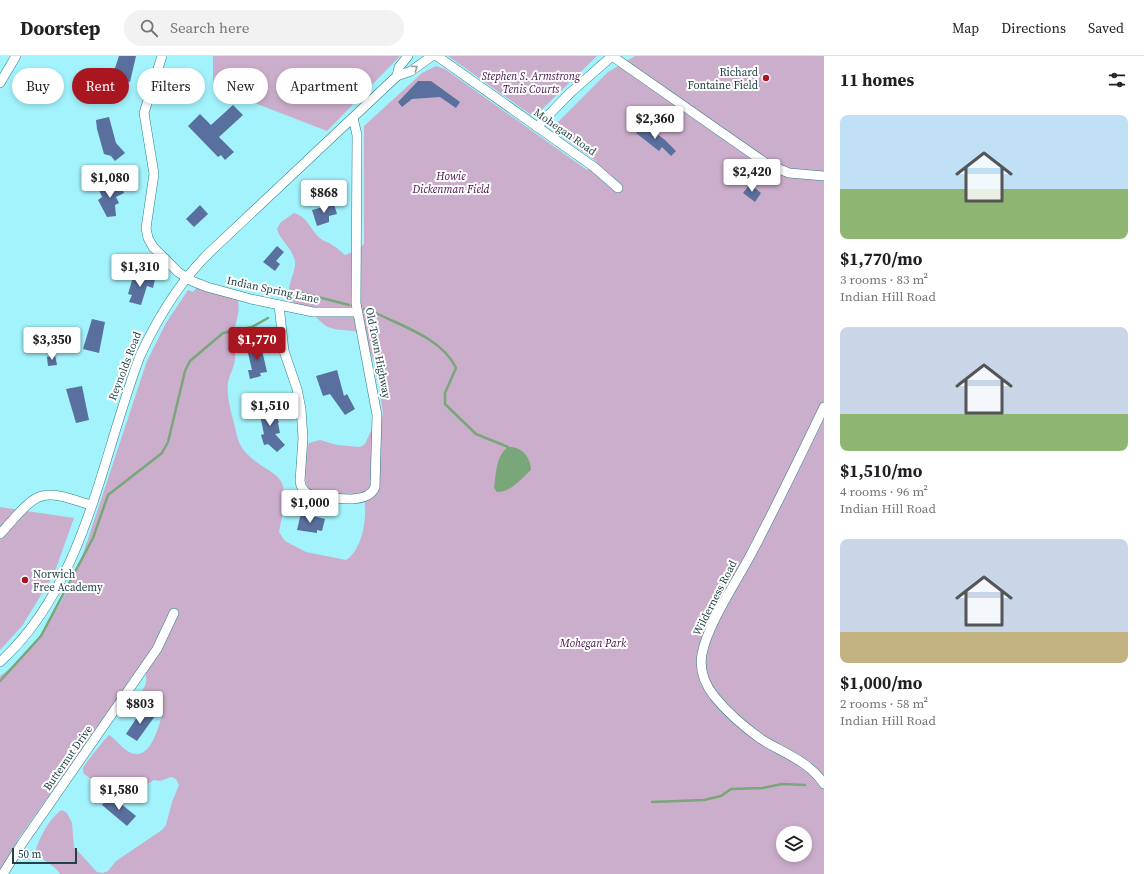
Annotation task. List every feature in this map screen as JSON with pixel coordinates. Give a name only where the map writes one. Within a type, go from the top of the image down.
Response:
[{"type":"street","points":[[0,83],[16,56]]},
{"type":"street","name":"Indian Spring Lane","points":[[162,56],[144,113],[154,174],[147,211],[147,233],[150,242],[157,252],[175,270],[186,278],[207,287],[251,300],[324,313],[357,312]]},
{"type":"street","name":"Reynolds Road","points":[[397,76],[399,67],[408,56]]},
{"type":"street","name":"Reynolds Road","points":[[0,662],[26,634],[55,593],[73,556],[140,356],[167,305],[186,278],[210,252],[397,76],[411,71],[432,56]]},
{"type":"street","name":"Mohegan Road","points":[[437,56],[594,167],[618,188]]},
{"type":"street","points":[[537,127],[574,89],[612,56],[767,164],[789,173],[824,176]]},
{"type":"street","name":"Old Town Highway","points":[[279,305],[284,351],[297,389],[301,410],[303,438],[300,481],[302,488],[308,494],[315,496],[356,499],[370,495],[375,484],[378,420],[357,312],[357,135],[353,118]]},
{"type":"street","name":"Wilderness Road","points":[[824,407],[759,538],[715,621],[704,644],[701,661],[706,684],[726,708],[756,735],[809,767],[824,784]]},
{"type":"street","points":[[0,534],[30,504],[43,496],[59,497],[91,505]]},
{"type":"street","name":"Butternut Drive","points":[[3,874],[21,845],[157,649],[174,613]]},
{"type":"green space","points":[[213,56],[400,56],[372,85],[372,68],[276,68],[276,104],[353,104],[327,131],[257,104],[268,104],[268,68],[213,68]]},
{"type":"green space","name":"Stephen S. Armstrong Tenis Courts","points":[[448,56],[597,56],[534,117]]},
{"type":"green space","name":"Mohegan Park","points":[[635,56],[824,56],[824,874],[60,874],[54,867],[41,857],[36,849],[50,822],[62,810],[67,813],[72,823],[74,847],[97,872],[103,873],[108,871],[116,861],[162,830],[166,825],[172,802],[179,785],[176,779],[171,777],[160,781],[154,780],[139,789],[128,791],[104,788],[84,774],[83,771],[83,768],[87,762],[109,735],[131,753],[138,754],[144,752],[153,740],[163,712],[139,695],[146,684],[145,673],[141,665],[19,838],[0,870],[0,676],[14,665],[39,637],[50,621],[69,587],[83,554],[147,361],[166,323],[188,290],[193,292],[200,284],[236,291],[239,310],[234,335],[235,360],[228,383],[229,403],[241,446],[254,460],[275,475],[283,486],[284,503],[279,532],[285,541],[306,552],[346,560],[352,555],[360,541],[365,515],[364,500],[347,499],[308,490],[305,473],[306,454],[309,443],[320,440],[337,445],[360,447],[365,444],[370,433],[383,414],[377,371],[364,335],[325,326],[306,307],[294,303],[290,299],[289,288],[295,261],[277,229],[280,223],[294,213],[303,217],[321,239],[336,247],[345,255],[356,251],[364,244],[364,126],[422,73],[436,66],[445,69],[587,170],[596,161],[551,129],[608,72]]},
{"type":"green space","name":"Norwich Free Academy","points":[[0,507],[74,518],[54,574],[22,626],[0,650]]},
{"type":"shaded area","points":[[508,447],[517,448],[524,453],[531,465],[531,470],[511,488],[497,492],[494,488],[497,466],[501,455]]},
{"type":"building","points":[[119,56],[136,56],[130,82],[129,68],[115,68]]},
{"type":"building","points":[[418,81],[431,81],[460,102],[456,108],[440,97],[412,99],[402,107],[398,102]]},
{"type":"building","points":[[233,105],[243,115],[219,137],[234,152],[225,160],[221,155],[218,157],[188,126],[200,114],[211,125]]},
{"type":"building","points":[[109,117],[116,143],[125,153],[115,161],[111,156],[104,154],[97,129],[96,120]]},
{"type":"building","points":[[644,124],[665,140],[676,151],[671,156],[662,147],[659,151],[636,133]]},
{"type":"building","points":[[109,182],[112,189],[120,185],[124,193],[116,197],[119,203],[115,205],[116,216],[107,217],[98,200],[102,197],[99,190],[102,188],[101,186]]},
{"type":"building","points":[[750,184],[761,193],[755,202],[743,193]]},
{"type":"building","points":[[334,204],[337,214],[329,216],[329,222],[317,226],[312,210]]},
{"type":"building","points":[[200,205],[208,214],[194,227],[186,219]]},
{"type":"building","points":[[277,246],[284,252],[276,261],[280,264],[275,271],[263,262]]},
{"type":"building","points":[[137,273],[155,279],[153,288],[147,286],[141,305],[129,302],[132,295],[128,294],[133,277],[135,277]]},
{"type":"building","points":[[92,319],[105,322],[99,353],[83,349]]},
{"type":"building","points":[[260,341],[267,372],[260,373],[261,376],[250,379],[248,370],[252,370],[248,353],[252,352],[250,343]]},
{"type":"building","points":[[55,355],[57,365],[48,366],[47,357]]},
{"type":"building","points":[[337,370],[344,396],[347,394],[355,409],[345,415],[330,394],[323,396],[316,376]]},
{"type":"building","points":[[82,386],[89,420],[76,423],[66,389]]},
{"type":"building","points":[[272,403],[279,423],[280,433],[275,434],[285,445],[277,452],[268,444],[264,445],[261,435],[264,434],[258,406]]},
{"type":"building","points":[[301,513],[325,519],[322,531],[317,530],[317,533],[297,530]]},
{"type":"building","points":[[143,708],[155,716],[137,741],[126,734]]},
{"type":"building","points":[[110,795],[136,816],[127,826],[102,805]]},
{"type":"waterway","points":[[295,299],[302,293],[349,305]]},
{"type":"waterway","points":[[364,309],[374,312],[420,334],[441,349],[450,358],[456,368],[445,393],[445,404],[476,434],[508,447]]},
{"type":"waterway","points":[[0,681],[41,636],[93,538],[108,495],[162,453],[168,442],[185,371],[190,361],[223,333],[252,327],[268,318]]},
{"type":"waterway","points":[[652,802],[704,800],[721,796],[731,789],[763,788],[782,784],[805,785]]},
{"type":"place","name":"Richard Fontaine Field","points":[[766,78]]},
{"type":"place","name":"Norwich Free Academy","points":[[25,580]]},
{"type":"park label","name":"Howie Dickenman Field","points":[[451,182]]}]
